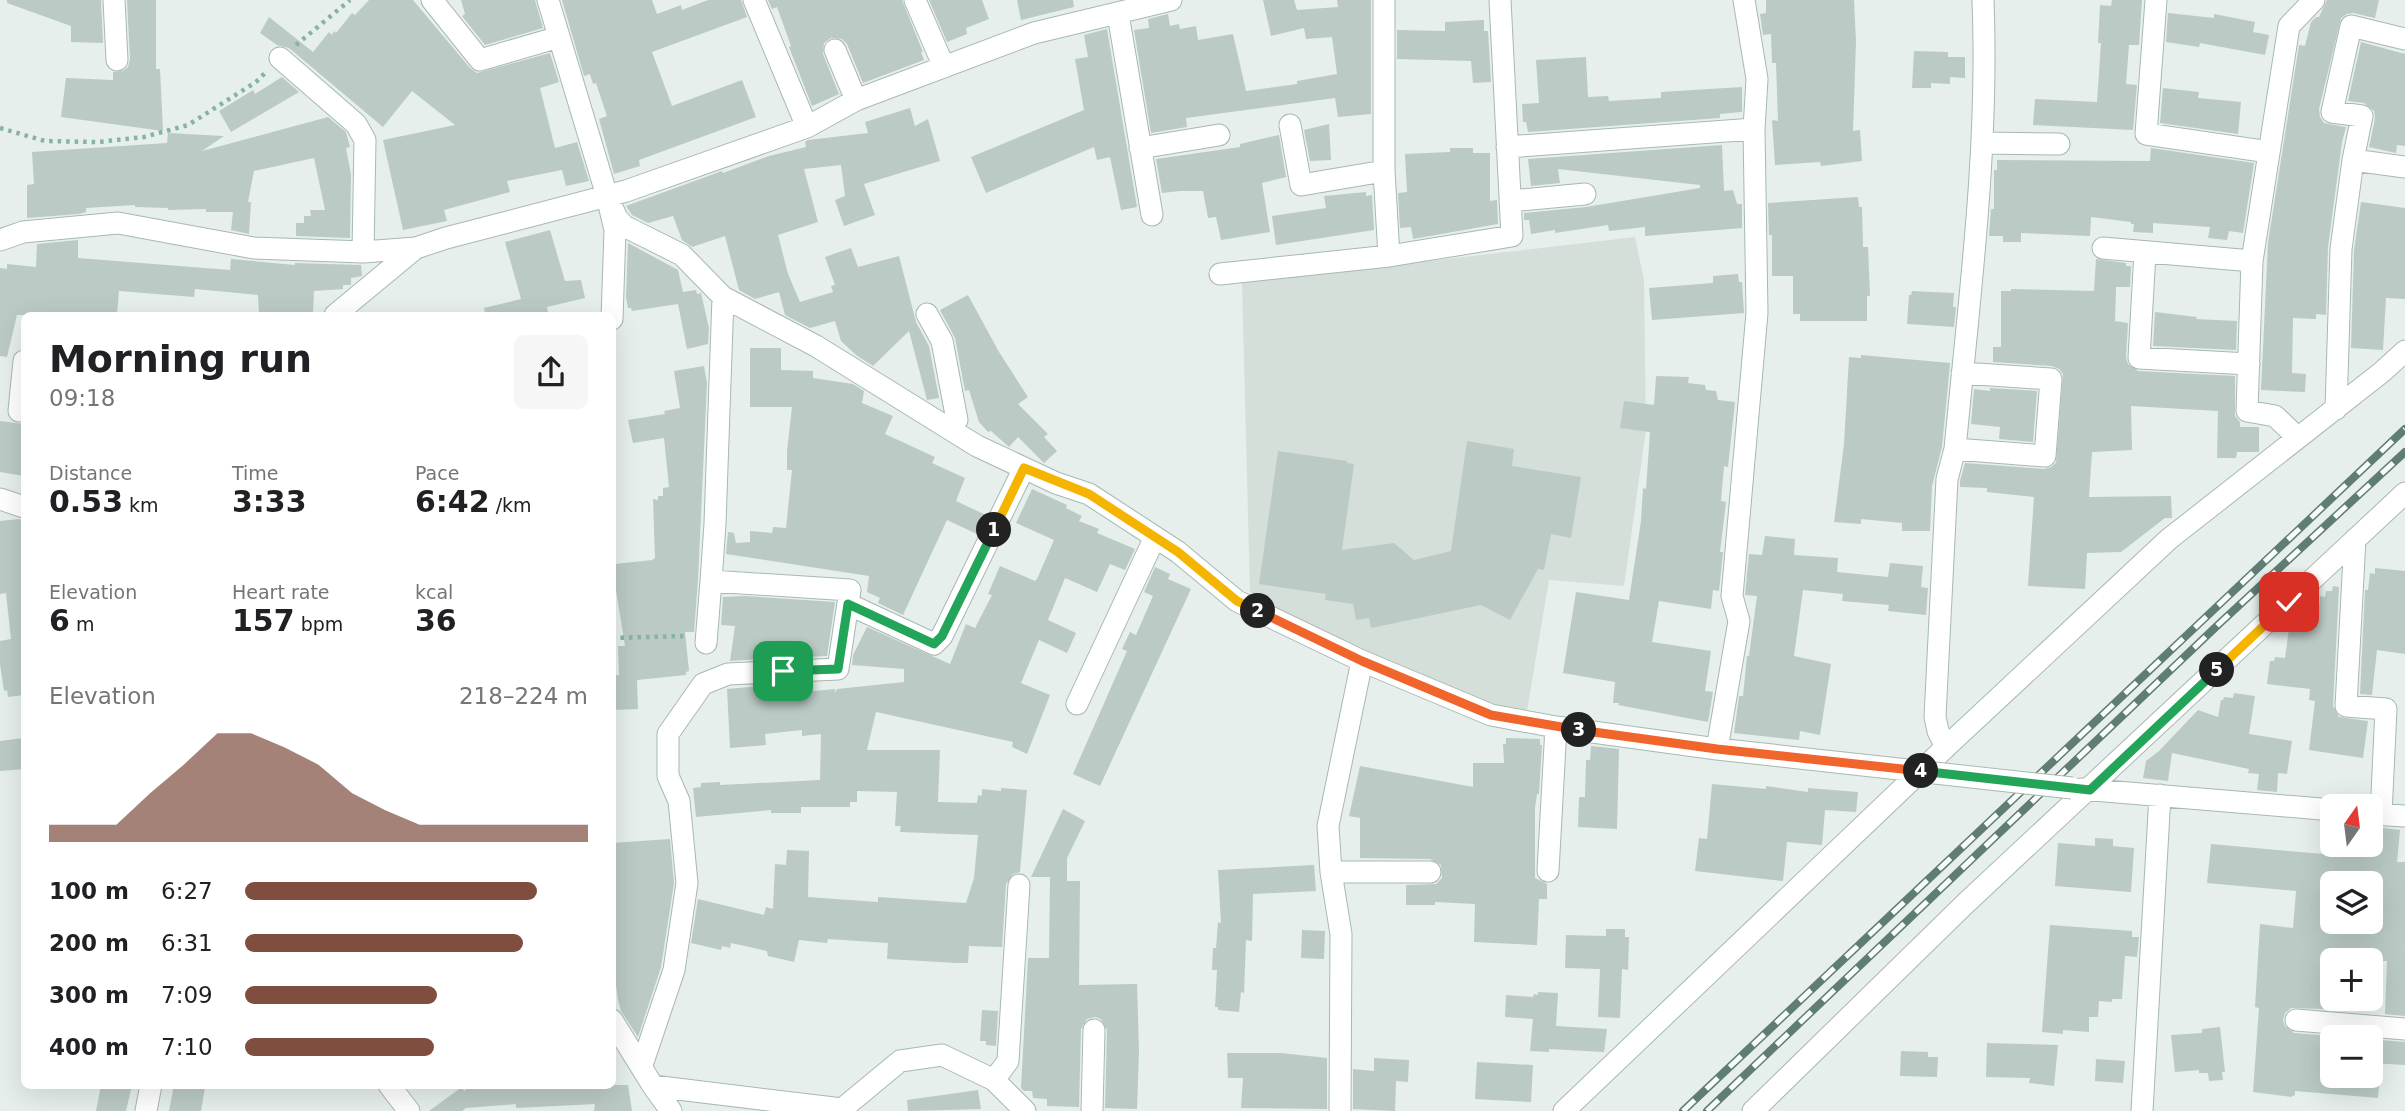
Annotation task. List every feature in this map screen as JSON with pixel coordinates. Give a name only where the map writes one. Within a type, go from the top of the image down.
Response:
[{"type":"street","points":[[114,0],[117,60]]},
{"type":"street","points":[[432,0],[480,60],[559,37]]},
{"type":"street","points":[[548,0],[615,230],[612,312]]},
{"type":"street","points":[[754,0],[807,127]]},
{"type":"street","points":[[915,0],[944,67]]},
{"type":"street","points":[[1384,0],[1384,172],[1389,256]]},
{"type":"street","points":[[1220,274],[1389,256],[1512,236],[1500,0]]},
{"type":"street","points":[[1717,749],[1739,621],[1732,596],[1758,313],[1754,129],[1758,79],[1744,0]]},
{"type":"street","points":[[1946,747],[1935,717],[1947,479],[1955,449],[1983,143],[1983,0]]},
{"type":"street","points":[[2156,0],[2146,134],[2269,152]]},
{"type":"street","points":[[2298,438],[2276,416],[2247,411],[2252,261],[2289,26],[2314,0]]},
{"type":"street","points":[[0,240],[23,232],[118,223],[254,248],[363,252],[416,248],[607,196],[807,127],[856,100],[1034,33],[1118,14],[1160,1]]},
{"type":"street","points":[[1118,14],[1152,215]]},
{"type":"street","points":[[2336,409],[2341,249],[2362,116],[2332,112],[2351,26],[2405,38]]},
{"type":"street","points":[[835,50],[856,100]]},
{"type":"street","points":[[281,58],[356,124],[365,140],[363,252]]},
{"type":"street","points":[[1290,125],[1301,185],[1384,172]]},
{"type":"street","points":[[1507,147],[1754,129]]},
{"type":"street","points":[[1140,148],[1219,135]]},
{"type":"street","points":[[1983,143],[2059,144]]},
{"type":"street","points":[[2353,160],[2405,167]]},
{"type":"street","points":[[1510,201],[1585,194]]},
{"type":"street","points":[[607,196],[617,218],[624,226],[682,255],[723,297],[816,346],[977,446],[1089,494],[1178,552],[1237,601],[1362,661],[1491,715],[1556,727],[1717,749],[2081,789],[2320,809]]},
{"type":"street","points":[[339,312],[416,248]]},
{"type":"street","points":[[2103,248],[2252,261]]},
{"type":"street","points":[[2144,252],[2139,358],[2249,364]]},
{"type":"street","points":[[706,640],[723,297]]},
{"type":"street","points":[[927,314],[942,341],[957,420],[951,429]]},
{"type":"street","points":[[1564,1111],[1928,772],[1946,747],[2169,539],[2336,409],[2405,351]]},
{"type":"street","points":[[1955,449],[2046,456],[2050,379],[1962,373]]},
{"type":"street","points":[[21,391],[21,411]]},
{"type":"street","points":[[848,604],[934,644],[942,636],[1024,468]]},
{"type":"street","points":[[1753,1111],[2081,789],[2405,493]]},
{"type":"street","points":[[0,499],[21,506]]},
{"type":"street","points":[[1077,705],[1155,537]]},
{"type":"street","points":[[2356,539],[2346,706],[2386,709],[2378,794]]},
{"type":"street","points":[[642,1065],[674,970],[687,883],[678,801],[668,776],[668,734],[704,684],[728,674],[838,669],[850,590],[710,581]]},
{"type":"street","points":[[1340,1111],[1341,934],[1331,872],[1328,826],[1362,661]]},
{"type":"street","points":[[1548,871],[1556,727]]},
{"type":"street","points":[[2142,1111],[2160,795]]},
{"type":"street","points":[[2384,815],[2405,816]]},
{"type":"street","points":[[1331,872],[1430,872]]},
{"type":"street","points":[[994,1080],[1007,1061],[1027,909],[1018,886]]},
{"type":"street","points":[[2296,1020],[2405,1029]]},
{"type":"street","points":[[616,1026],[642,1065],[662,1103],[842,1109],[900,1061],[942,1055],[994,1080],[1025,1111]]},
{"type":"street","points":[[1092,1111],[1094,1030]]},
{"type":"street","points":[[146,1111],[150,1089]]},
{"type":"street","points":[[391,1089],[409,1111]]},
{"type":"path","points":[[0,128],[45,141],[98,142],[144,137],[188,125],[256,82],[350,0]]},
{"type":"path","points":[[616,639],[706,640]]},
{"type":"shaded area","points":[[1635,237],[1644,280],[1646,430],[1624,586],[1549,580],[1527,711],[1505,709],[1341,644],[1250,592],[1242,283]]},
{"type":"building","points":[[7,0],[101,0],[103,43],[71,42],[71,26],[7,3]]},
{"type":"building","points":[[127,0],[156,0],[156,69],[160,69],[163,131],[61,117],[66,78],[113,80],[113,72],[123,71],[128,67],[130,59]]},
{"type":"building","points":[[369,0],[413,0],[477,73],[550,53],[559,82],[540,88],[555,148],[577,142],[589,181],[566,186],[562,170],[507,181],[510,192],[444,210],[447,221],[403,230],[383,140],[455,125],[412,91],[383,127],[289,48],[277,45],[260,33],[269,17],[313,52],[329,32],[332,35],[334,31],[336,33],[352,13],[355,15]]},
{"type":"building","points":[[461,0],[535,0],[543,28],[485,45],[462,16],[465,14]]},
{"type":"building","points":[[562,0],[652,0],[657,14],[681,5],[682,10],[708,0],[741,0],[747,17],[652,52],[672,106],[742,80],[756,117],[639,160],[640,166],[614,174],[599,119],[607,116],[596,83],[593,84],[590,74],[584,76]]},
{"type":"building","points":[[768,0],[902,0],[924,60],[863,83],[847,44],[842,39],[831,38],[824,43],[823,54],[839,94],[812,106],[777,7],[772,9]]},
{"type":"building","points":[[929,0],[982,0],[989,19],[966,28],[967,34],[947,42]]},
{"type":"building","points":[[1017,0],[1073,0],[1074,7],[1021,20]]},
{"type":"building","points":[[1263,0],[1294,0],[1297,10],[1338,7],[1337,0],[1371,0],[1371,114],[1338,117],[1335,98],[1186,118],[1187,127],[1151,133],[1134,30],[1149,28],[1148,19],[1168,14],[1170,26],[1179,24],[1180,29],[1196,26],[1198,40],[1233,34],[1246,91],[1297,84],[1297,81],[1337,74],[1332,37],[1306,39],[1304,28],[1271,36]]},
{"type":"building","points":[[1766,0],[1854,0],[1856,42],[1853,131],[1860,130],[1862,161],[1821,166],[1820,162],[1775,165],[1772,120],[1778,121],[1776,63],[1772,63],[1771,34],[1763,35],[1760,14],[1766,13]]},
{"type":"building","points":[[2112,0],[2142,0],[2139,45],[2129,45],[2126,84],[2137,85],[2133,130],[2033,125],[2035,99],[2097,102],[2101,43],[2098,43],[2100,5],[2111,6]]},
{"type":"building","points":[[2327,0],[2379,0],[2375,18],[2353,13],[2341,18],[2319,109],[2324,123],[2346,127],[2328,247],[2326,315],[2316,314],[2316,319],[2293,318],[2292,373],[2306,374],[2305,392],[2261,390],[2268,243],[2299,45],[2305,46],[2311,22],[2319,17]]},
{"type":"building","points":[[2168,13],[2214,18],[2214,14],[2255,22],[2253,32],[2269,35],[2265,55],[2200,43],[2199,47],[2166,42]]},
{"type":"building","points":[[1484,20],[1484,31],[1488,31],[1491,82],[1473,83],[1471,61],[1397,59],[1397,30],[1445,31],[1445,22]]},
{"type":"building","points":[[1107,29],[1137,207],[1121,210],[1110,157],[1097,160],[1094,147],[986,193],[971,157],[1084,110],[1075,59],[1088,57],[1084,35]]},
{"type":"building","points":[[2361,42],[2405,54],[2405,146],[2397,145],[2396,153],[2369,147],[2374,111],[2364,103],[2348,101]]},
{"type":"building","points":[[1914,51],[1948,52],[1948,57],[1965,57],[1965,78],[1950,77],[1950,84],[1931,83],[1931,88],[1912,88]]},
{"type":"building","points":[[1586,57],[1588,97],[1608,96],[1609,101],[1661,98],[1661,92],[1742,87],[1742,112],[1720,114],[1720,118],[1528,132],[1526,122],[1523,122],[1522,104],[1539,103],[1536,60]]},
{"type":"building","points":[[282,77],[299,92],[231,132],[219,111],[253,90],[255,94]]},
{"type":"building","points":[[2163,88],[2199,92],[2198,98],[2241,102],[2238,134],[2160,123]]},
{"type":"building","points":[[910,108],[915,126],[928,119],[940,161],[864,184],[875,215],[844,226],[835,200],[845,196],[841,165],[804,169],[818,222],[778,235],[788,274],[800,302],[833,292],[831,286],[835,285],[825,257],[851,248],[858,267],[899,256],[916,322],[929,346],[939,398],[927,400],[909,331],[873,366],[841,341],[835,321],[810,328],[785,315],[779,292],[755,299],[739,290],[725,236],[692,247],[682,240],[673,216],[648,223],[632,215],[626,206],[722,171],[723,173],[769,156],[806,147],[805,142],[808,140],[868,133],[865,122]]},
{"type":"building","points":[[328,117],[346,132],[350,147],[346,148],[351,174],[350,238],[296,236],[296,223],[304,223],[304,216],[311,216],[310,210],[325,210],[314,158],[254,171],[248,202],[251,202],[249,234],[231,230],[233,212],[206,212],[206,209],[168,210],[135,205],[86,208],[86,212],[79,214],[27,218],[27,185],[34,184],[32,152],[167,143],[168,133],[224,136],[202,151]]},
{"type":"building","points":[[1329,124],[1331,160],[1310,161],[1304,130]]},
{"type":"building","points":[[1279,135],[1286,177],[1262,183],[1270,232],[1221,240],[1216,217],[1208,218],[1203,191],[1162,193],[1156,159],[1240,147],[1240,144]]},
{"type":"building","points":[[1722,145],[1724,191],[1733,190],[1737,204],[1742,204],[1742,228],[1645,236],[1645,227],[1609,231],[1608,225],[1531,234],[1529,220],[1524,220],[1524,213],[1586,207],[1700,188],[1700,185],[1558,169],[1560,183],[1531,186],[1528,159]]},
{"type":"building","points":[[1450,148],[1473,148],[1473,153],[1490,153],[1490,201],[1497,200],[1498,224],[1413,239],[1411,227],[1400,228],[1398,193],[1407,192],[1405,154],[1450,152]]},
{"type":"building","points":[[2151,148],[2254,163],[2243,233],[2229,231],[2227,240],[2208,238],[2210,227],[2153,223],[2153,233],[2133,232],[2134,224],[2131,222],[2091,217],[2090,236],[2021,233],[2021,242],[2003,242],[2003,236],[1989,236],[1991,209],[1994,209],[1994,170],[1997,170],[1997,160],[2150,161]]},
{"type":"building","points":[[1366,192],[1366,196],[1372,195],[1374,230],[1276,245],[1272,216],[1326,208],[1324,196]]},
{"type":"building","points":[[1858,197],[1859,207],[1862,207],[1863,247],[1868,247],[1870,296],[1867,296],[1867,321],[1800,321],[1800,314],[1793,314],[1793,276],[1772,276],[1772,235],[1769,235],[1768,203]]},
{"type":"building","points":[[2361,202],[2405,208],[2405,299],[2386,298],[2383,350],[2351,348],[2354,250]]},
{"type":"building","points":[[550,230],[565,281],[581,280],[585,298],[547,307],[548,312],[485,312],[484,308],[521,299],[505,242]]},
{"type":"building","points":[[78,240],[78,258],[230,270],[231,259],[295,265],[361,265],[362,276],[351,278],[351,285],[343,285],[343,289],[314,291],[313,312],[259,312],[258,295],[195,289],[194,297],[119,291],[117,312],[21,312],[21,315],[17,315],[7,357],[0,356],[0,268],[7,269],[7,264],[36,267],[37,244]]},
{"type":"building","points":[[628,243],[678,270],[683,292],[696,290],[697,294],[701,293],[709,328],[708,344],[687,349],[678,304],[632,311],[628,308]]},
{"type":"building","points":[[2096,259],[2131,266],[2130,287],[2116,287],[2115,321],[2128,323],[2128,364],[2138,371],[2235,376],[2235,416],[2240,427],[2259,427],[2259,452],[2237,452],[2236,458],[2217,458],[2218,411],[2131,406],[2132,450],[2092,452],[2089,497],[2171,496],[2172,518],[2165,518],[2121,552],[2087,553],[2085,589],[2028,586],[2034,497],[1987,492],[1987,488],[1960,487],[1960,481],[1965,463],[2044,469],[2056,463],[2063,374],[2052,366],[1993,362],[1993,347],[2001,347],[2001,291],[2094,291]]},
{"type":"building","points":[[1738,274],[1739,282],[1742,282],[1744,313],[1652,320],[1649,288],[1713,283],[1713,276]]},
{"type":"building","points":[[1912,291],[1954,293],[1954,327],[1907,324],[1909,295]]},
{"type":"building","points":[[968,295],[999,352],[1028,397],[1018,404],[1048,434],[1044,437],[1057,451],[1044,463],[1018,437],[1009,447],[979,422],[969,390],[965,391],[955,338],[940,310]]},
{"type":"building","points":[[2155,312],[2197,317],[2196,319],[2237,321],[2236,350],[2153,346]]},
{"type":"building","points":[[750,348],[781,348],[781,370],[813,371],[813,378],[853,384],[864,391],[862,403],[893,416],[885,434],[935,457],[932,463],[965,478],[956,501],[986,515],[977,534],[947,520],[903,615],[878,603],[880,598],[867,592],[869,576],[726,554],[728,532],[734,533],[736,543],[750,542],[750,531],[772,533],[773,527],[786,528],[792,470],[787,470],[787,451],[792,407],[750,407]]},
{"type":"building","points":[[1861,355],[1950,363],[1942,447],[1932,486],[1930,531],[1902,531],[1902,523],[1861,519],[1861,524],[1834,522],[1844,444],[1849,357],[1861,358]]},
{"type":"building","points":[[704,366],[707,383],[694,632],[685,632],[689,671],[686,675],[637,680],[638,709],[616,710],[618,646],[625,646],[616,590],[616,564],[655,558],[653,499],[658,500],[658,496],[663,496],[663,488],[669,487],[664,438],[633,443],[628,420],[665,414],[664,411],[680,408],[674,371]]},
{"type":"building","points":[[1656,376],[1689,377],[1688,383],[1705,385],[1706,390],[1716,391],[1718,400],[1735,402],[1728,467],[1724,466],[1721,501],[1726,502],[1719,591],[1713,590],[1711,609],[1659,601],[1652,642],[1711,651],[1705,691],[1713,692],[1708,722],[1618,705],[1619,703],[1613,703],[1615,682],[1563,673],[1576,592],[1629,600],[1641,521],[1643,488],[1646,489],[1650,432],[1620,428],[1624,401],[1654,405]]},
{"type":"building","points":[[1990,388],[2037,391],[2033,442],[1999,439],[2000,427],[1971,424],[1974,389],[1990,391]]},
{"type":"building","points":[[0,421],[21,424],[21,476],[0,472]]},
{"type":"building","points":[[1467,441],[1514,449],[1512,466],[1581,477],[1571,538],[1551,534],[1544,570],[1538,569],[1510,620],[1481,605],[1371,628],[1369,618],[1356,620],[1353,604],[1325,600],[1326,594],[1259,584],[1278,451],[1354,464],[1342,550],[1394,543],[1414,560],[1451,551]]},
{"type":"building","points":[[1032,489],[1067,505],[1066,508],[1082,516],[1079,521],[1099,529],[1097,533],[1135,549],[1125,570],[1110,564],[1097,592],[1065,578],[1048,620],[1076,633],[1067,653],[1039,640],[1021,683],[1050,695],[1027,754],[1012,747],[1013,742],[876,712],[867,750],[940,750],[938,802],[977,803],[978,795],[982,796],[982,789],[1027,790],[1020,872],[1013,874],[1006,884],[1002,947],[969,946],[968,963],[957,963],[887,959],[888,943],[799,940],[794,962],[768,956],[767,951],[731,943],[730,948],[722,946],[721,950],[691,943],[698,899],[764,915],[766,907],[773,909],[775,864],[786,865],[787,850],[809,851],[808,897],[878,902],[878,897],[966,903],[974,878],[978,835],[900,832],[901,826],[895,826],[897,792],[857,791],[857,802],[850,802],[850,807],[801,807],[801,813],[771,813],[771,810],[696,817],[693,788],[701,787],[701,783],[720,782],[720,785],[820,780],[821,734],[802,736],[802,730],[765,734],[766,745],[730,748],[727,689],[761,686],[762,696],[835,689],[835,693],[837,689],[904,682],[904,669],[852,665],[853,655],[867,627],[950,664],[966,624],[975,628],[992,595],[988,594],[1000,566],[1035,581],[1037,579],[1054,540],[1016,523]]},
{"type":"building","points":[[21,520],[21,695],[8,697],[7,690],[4,691],[0,664],[0,641],[11,639],[6,593],[0,594],[0,521]]},
{"type":"building","points":[[1765,536],[1795,539],[1794,555],[1838,558],[1837,572],[1888,577],[1890,563],[1923,566],[1921,587],[1928,588],[1926,615],[1888,611],[1889,605],[1842,601],[1843,594],[1803,590],[1794,656],[1831,664],[1820,735],[1800,731],[1799,740],[1734,733],[1739,696],[1743,696],[1757,596],[1745,595],[1749,554],[1762,555]]},
{"type":"building","points":[[1155,567],[1170,574],[1168,579],[1191,589],[1100,786],[1073,774],[1127,651],[1122,649],[1130,632],[1136,635],[1153,596],[1144,592]]},
{"type":"building","points":[[2375,568],[2405,571],[2405,654],[2377,650],[2372,695],[2360,694],[2365,590],[2368,590],[2370,573],[2375,574]]},
{"type":"building","points":[[2333,586],[2339,587],[2333,706],[2339,717],[2368,721],[2363,758],[2309,750],[2315,701],[2309,700],[2310,689],[2267,684],[2270,661],[2274,661],[2275,657],[2285,658],[2290,621],[2300,623],[2301,616],[2318,618],[2320,596],[2325,597],[2326,591],[2332,591]]},
{"type":"building","points":[[723,597],[835,602],[827,656],[760,657],[730,661],[735,626],[721,625]]},
{"type":"building","points":[[2234,693],[2255,696],[2249,734],[2292,741],[2287,774],[2278,773],[2277,792],[2257,790],[2259,774],[2248,773],[2249,769],[2172,753],[2168,781],[2143,778],[2146,761],[2198,710],[2218,717],[2221,700],[2224,697],[2233,698]]},
{"type":"building","points":[[21,738],[21,769],[0,771],[0,741]]},
{"type":"building","points":[[1506,738],[1540,739],[1542,745],[1539,794],[1535,808],[1535,878],[1547,884],[1547,899],[1539,899],[1537,945],[1474,942],[1475,904],[1435,902],[1435,905],[1406,905],[1406,885],[1436,884],[1442,878],[1441,865],[1430,859],[1360,858],[1360,818],[1349,816],[1360,766],[1473,787],[1473,763],[1504,763],[1503,744],[1506,744]]},
{"type":"building","points":[[1591,746],[1619,749],[1617,829],[1578,827],[1579,797],[1585,797],[1586,760],[1590,760]]},
{"type":"building","points":[[1712,784],[1766,789],[1766,786],[1808,792],[1808,788],[1858,792],[1856,812],[1825,810],[1822,845],[1787,842],[1783,881],[1695,871],[1699,838],[1707,839]]},
{"type":"building","points":[[1063,809],[1085,821],[1067,858],[1067,881],[1080,881],[1079,985],[1137,984],[1137,1109],[1105,1108],[1107,1030],[1101,1019],[1095,1017],[1087,1019],[1081,1029],[1079,1107],[1047,1106],[1047,1099],[1033,1098],[1032,1091],[1024,1091],[1021,1088],[1028,958],[1049,958],[1050,877],[1031,877]]},
{"type":"building","points":[[2384,828],[2400,830],[2397,862],[2405,862],[2405,1016],[2385,1014],[2387,961],[2383,961],[2383,948],[2320,948],[2320,1009],[2291,1008],[2285,1013],[2283,1020],[2285,1026],[2294,1033],[2320,1035],[2320,1088],[2379,1088],[2378,1098],[2295,1091],[2295,1095],[2291,1097],[2253,1092],[2259,1008],[2255,1007],[2260,924],[2293,928],[2296,891],[2207,883],[2211,844],[2320,854],[2320,858],[2384,858]]},
{"type":"building","points":[[2095,838],[2113,839],[2113,846],[2134,848],[2131,892],[2055,886],[2058,843],[2095,846]]},
{"type":"building","points":[[670,839],[674,883],[661,967],[638,1037],[621,1011],[616,985],[616,843]]},
{"type":"building","points":[[1314,865],[1316,891],[1253,894],[1252,941],[1246,940],[1244,993],[1241,992],[1239,1012],[1218,1010],[1218,1007],[1215,1007],[1217,970],[1212,970],[1218,922],[1221,923],[1218,870]]},
{"type":"building","points":[[2050,925],[2132,931],[2132,937],[2139,937],[2137,957],[2125,956],[2122,999],[2112,999],[2112,1002],[2099,1001],[2098,1017],[2089,1017],[2089,1032],[2042,1032]]},
{"type":"building","points":[[1606,929],[1625,929],[1625,937],[1629,937],[1628,970],[1622,969],[1620,1018],[1598,1017],[1600,969],[1565,968],[1566,935],[1606,936]]},
{"type":"building","points":[[1302,930],[1325,931],[1324,959],[1301,958]]},
{"type":"building","points":[[1538,992],[1558,993],[1556,1026],[1607,1029],[1604,1052],[1549,1049],[1549,1052],[1530,1051],[1533,1019],[1505,1017],[1506,995],[1533,997],[1534,994],[1538,995]]},
{"type":"building","points":[[982,1010],[998,1011],[996,1046],[980,1041]]},
{"type":"building","points":[[2220,1027],[2225,1072],[2222,1072],[2223,1080],[2209,1081],[2208,1073],[2199,1073],[2199,1070],[2175,1072],[2171,1035],[2202,1033],[2202,1029]]},
{"type":"building","points":[[2383,1040],[2405,1042],[2405,1065],[2383,1064]]},
{"type":"building","points":[[1987,1043],[2058,1045],[2054,1086],[2029,1083],[2030,1078],[1986,1077]]},
{"type":"building","points":[[1901,1051],[1928,1052],[1928,1057],[1938,1057],[1937,1077],[1900,1076]]},
{"type":"building","points":[[1227,1053],[1281,1053],[1327,1058],[1327,1109],[1241,1108],[1243,1078],[1228,1078]]},
{"type":"building","points":[[1374,1058],[1409,1060],[1408,1082],[1396,1081],[1395,1111],[1353,1109],[1353,1069],[1374,1071]]},
{"type":"building","points":[[2096,1059],[2125,1061],[2123,1083],[2095,1081]]},
{"type":"building","points":[[1477,1062],[1533,1065],[1531,1102],[1475,1099]]},
{"type":"building","points":[[616,1085],[628,1085],[632,1111],[594,1111],[595,1104],[516,1108],[516,1104],[466,1108],[462,1111],[429,1111],[459,1089],[616,1089]]},
{"type":"building","points":[[100,1089],[131,1089],[126,1111],[96,1111]]},
{"type":"building","points":[[173,1089],[205,1089],[201,1111],[169,1111]]},
{"type":"building","points":[[978,1090],[981,1109],[908,1111],[907,1100]]},
{"type":"railway","points":[[1683,1111],[2405,429]]},
{"type":"railway","points":[[1707,1111],[2220,623],[2405,452]]},
{"type":"route","points":[[783,671],[838,669],[848,604],[934,644],[942,636],[1024,468],[1089,494],[1178,552],[1237,601],[1362,661],[1491,715],[1556,727],[1717,749],[2090,790],[2289,602]]}]
